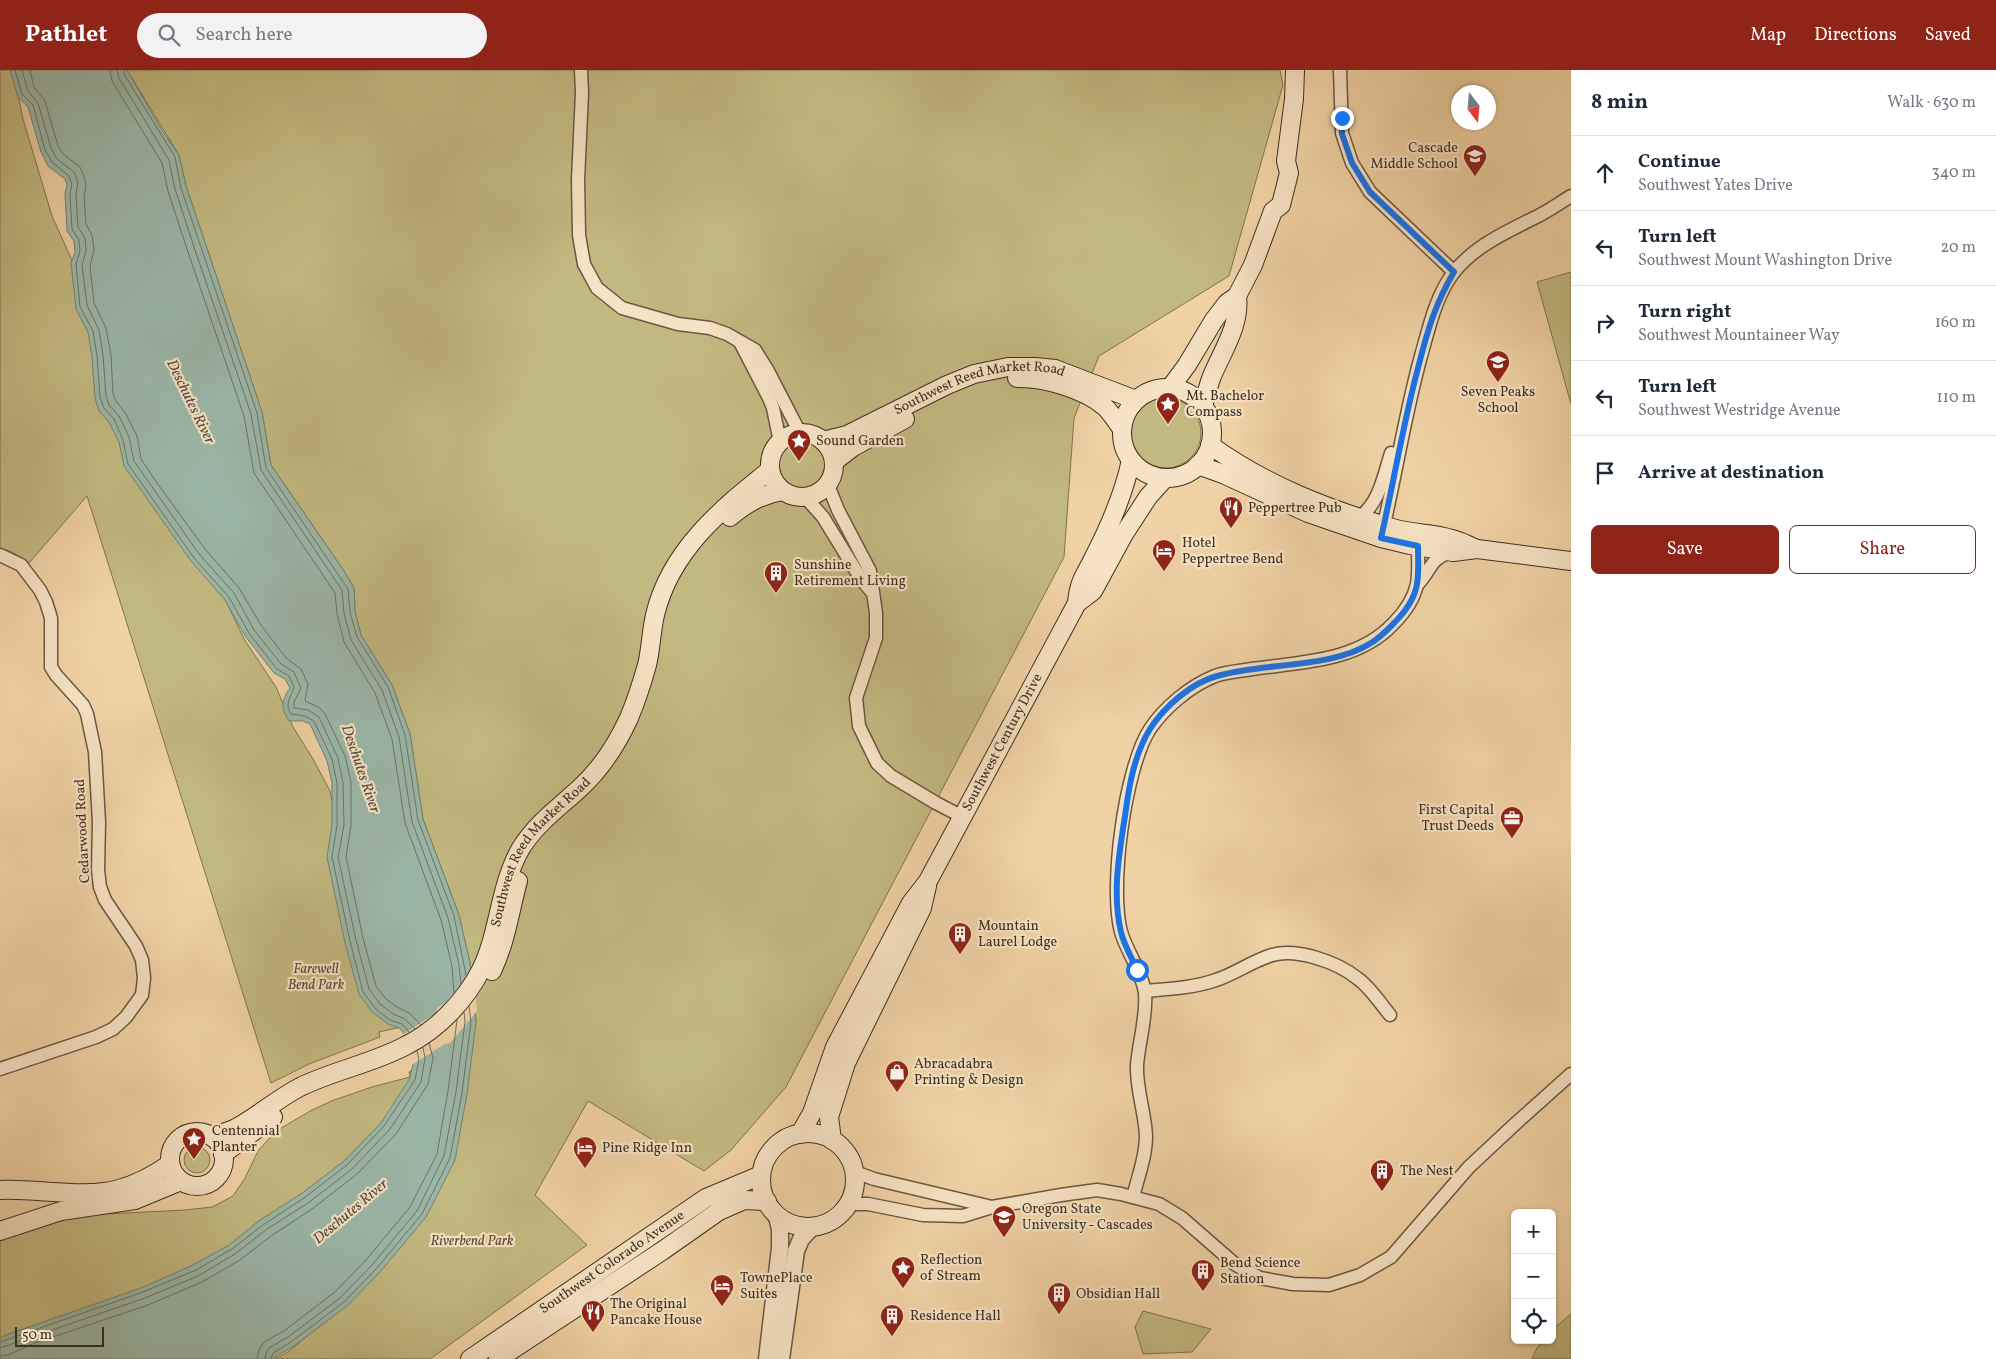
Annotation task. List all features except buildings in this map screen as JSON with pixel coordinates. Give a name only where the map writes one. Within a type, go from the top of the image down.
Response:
[{"type":"main road","points":[[1170,388],[1188,365],[1214,320],[1227,303],[1237,296],[1253,265],[1273,211],[1270,204],[1274,186],[1279,172],[1286,161],[1294,100],[1295,70]]},
{"type":"main road","points":[[1202,406],[1239,307],[1237,296]]},
{"type":"main road","name":"Southwest Reed Market Road","points":[[823,441],[847,435],[956,381],[974,374],[1008,367],[1055,369],[1136,400]]},
{"type":"main road","name":"Southwest Reed Market Road","points":[[834,461],[854,447],[894,426],[945,395],[967,386],[1001,379],[1032,378],[1078,392],[1105,407],[1122,429]]},
{"type":"main road","points":[[1170,388],[1183,391],[1194,397],[1202,406],[1210,424],[1210,445],[1198,465],[1177,477],[1165,478],[1152,475],[1140,469],[1130,460],[1125,450],[1122,429],[1124,418],[1136,400],[1152,391],[1170,388]]},
{"type":"main road","points":[[782,492],[772,478],[770,459],[780,442],[789,435],[808,433],[829,446],[835,469],[828,485],[815,496],[806,498]]},
{"type":"main road","points":[[1210,445],[1240,466],[1279,487],[1358,518],[1382,531],[1418,546],[1453,552],[1477,549]]},
{"type":"main road","name":"Southwest Century Drive","points":[[800,1134],[812,1113],[835,1047],[911,903],[928,881],[963,817],[1077,603],[1079,585],[1094,557],[1125,487],[1130,460]]},
{"type":"main road","points":[[1198,465],[1223,474],[1308,513],[1382,531],[1452,539],[1477,549],[1571,562]]},
{"type":"main road","name":"Southwest Reed Market Road","points":[[223,1154],[316,1086],[408,1045],[427,1033],[447,1016],[465,994],[480,972],[489,951],[509,871],[522,848],[531,834],[547,816],[580,788],[599,768],[625,725],[637,699],[647,664],[660,597],[668,578],[686,547],[716,514],[770,470]]},
{"type":"main road","name":"Southwest Century Drive","points":[[1077,603],[1092,591],[1124,534],[1148,497],[1165,478]]},
{"type":"main road","name":"Southwest Reed Market Road","points":[[170,1164],[170,1155],[173,1147],[186,1134],[204,1133],[212,1137],[234,1129],[297,1089],[316,1086],[394,1063],[432,1042],[454,1024],[474,1001],[489,978],[502,949],[520,877],[530,856],[543,836],[591,791],[614,764],[632,735],[648,700],[659,661],[667,609],[682,575],[701,547],[722,524],[743,506],[759,498],[782,492],[790,496],[806,498]]},
{"type":"main road","name":"Southwest Century Drive","points":[[832,1140],[829,1117],[846,1063],[922,908],[928,881]]},
{"type":"main road","points":[[800,1134],[815,1134],[832,1140],[850,1158],[855,1172],[854,1194],[849,1204],[839,1216],[826,1224],[811,1228],[796,1226],[777,1217],[767,1201],[761,1176],[765,1161],[774,1148],[786,1139],[800,1134]]},
{"type":"main road","points":[[0,1190],[108,1192],[141,1181],[170,1164],[176,1177],[181,1181],[199,1186],[208,1184],[215,1179],[223,1163],[221,1147],[212,1137]]},
{"type":"main road","name":"Southwest Colorado Avenue","points":[[476,1358],[706,1198],[761,1176]]},
{"type":"main road","points":[[0,1231],[61,1211],[135,1200],[181,1181]]},
{"type":"main road","name":"Southwest Colorado Avenue","points":[[498,1359],[662,1251],[719,1210],[744,1200],[767,1201]]},
{"type":"street","points":[[581,70],[582,93],[578,180],[579,235],[584,264],[597,288],[622,308],[678,324],[710,328],[727,334],[755,350],[800,433]]},
{"type":"street","points":[[1340,70],[1342,134],[1352,163],[1370,192],[1454,272]]},
{"type":"street","points":[[1382,531],[1407,408],[1434,309],[1454,272],[1486,243],[1571,196]]},
{"type":"street","points":[[740,342],[769,398],[780,442]]},
{"type":"street","points":[[1358,518],[1364,514],[1375,500],[1407,408]]},
{"type":"street","points":[[828,485],[838,510],[870,570],[876,613],[876,638],[856,698],[859,726],[867,746],[877,763],[892,776],[936,804],[963,817]]},
{"type":"street","points":[[806,498],[823,517],[861,579],[872,592]]},
{"type":"street","points":[[1417,585],[1418,546]]},
{"type":"street","points":[[1133,1197],[1145,1152],[1146,1134],[1137,1080],[1137,1063],[1145,1014],[1145,991],[1122,934],[1116,907],[1117,871],[1128,789],[1138,753],[1150,729],[1180,696],[1215,676],[1329,658],[1354,652],[1372,642],[1387,631],[1404,613],[1417,585],[1425,577],[1434,560],[1453,552]]},
{"type":"street","name":"Cedarwood Road","points":[[0,555],[21,565],[40,590],[51,618],[51,667],[83,705],[87,714],[95,752],[100,887],[105,900],[136,946],[142,960],[144,978],[142,995],[113,1029],[96,1037],[0,1069]]},
{"type":"street","points":[[1145,991],[1218,980],[1260,959],[1274,954],[1295,952],[1332,963],[1358,978],[1390,1015]]},
{"type":"street","points":[[849,1204],[868,1204],[923,1215],[963,1216],[992,1207],[1097,1190],[1159,1204],[1182,1218],[1236,1265],[1260,1278],[1293,1284],[1328,1285],[1360,1275],[1391,1257],[1469,1167],[1571,1074]]},
{"type":"street","points":[[855,1172],[874,1180],[992,1207]]},
{"type":"street","points":[[768,1359],[780,1248],[780,1229],[777,1217]]},
{"type":"street","points":[[781,1359],[796,1251],[801,1239],[811,1228]]},
{"type":"green space","name":"Farewell Bend Park","points":[[0,70],[13,70],[23,119],[52,216],[219,586],[244,639],[276,687],[293,727],[330,791],[338,830],[401,1027],[379,1032],[380,1037],[309,1064],[271,1083],[87,496],[29,563],[12,552],[0,548]]},
{"type":"green space","name":"Riverbend Park","points":[[127,70],[1280,70],[1283,85],[1229,276],[1099,356],[1074,418],[1064,557],[786,1087],[731,1150],[704,1171],[588,1101],[535,1195],[587,1245],[430,1359],[275,1359],[288,1352],[324,1322],[476,1021],[470,963],[459,915],[423,819],[410,734],[392,685],[361,635],[355,611],[354,588],[271,465],[262,412],[186,186],[179,155]]},
{"type":"green space","points":[[1571,272],[1571,404],[1537,282]]},
{"type":"green space","points":[[1166,398],[1179,401],[1191,408],[1198,420],[1201,433],[1198,446],[1191,458],[1179,465],[1166,468],[1153,465],[1141,458],[1134,446],[1131,433],[1134,420],[1141,408],[1153,401]]},
{"type":"green space","points":[[413,1070],[413,1101],[262,1236],[0,1359],[0,1238],[65,1216],[212,1207],[233,1196],[245,1178],[258,1151],[276,1131],[312,1110],[334,1100],[410,1077],[409,1072]]},
{"type":"green space","points":[[197,1147],[206,1151],[210,1160],[206,1169],[197,1173],[188,1169],[184,1160],[188,1151]]},
{"type":"green space","points":[[1143,1311],[1211,1329],[1192,1352],[1143,1354],[1135,1327]]},
{"type":"green space","points":[[1571,1314],[1571,1359],[1532,1359],[1540,1344],[1556,1344],[1556,1327]]},
{"type":"water","name":"Deschutes River","points":[[10,70],[127,70],[163,132],[179,155],[186,186],[262,412],[271,465],[354,588],[355,611],[361,635],[392,685],[410,734],[423,819],[459,915],[470,963],[476,1022],[467,1094],[455,1160],[426,1217],[380,1272],[347,1306],[294,1346],[272,1359],[0,1359],[0,1338],[141,1288],[193,1265],[229,1245],[260,1220],[301,1194],[344,1161],[381,1123],[410,1078],[414,1058],[409,1039],[399,1028],[388,1024],[372,1012],[359,994],[345,943],[327,857],[332,825],[332,783],[327,761],[310,724],[303,721],[289,721],[283,708],[285,697],[290,688],[285,679],[274,673],[245,636],[225,600],[191,561],[124,466],[119,442],[109,422],[99,411],[95,398],[88,332],[76,309],[71,263],[75,252],[74,241],[67,231],[65,193],[67,185],[65,179],[48,166],[41,152],[28,107],[18,97]]},
{"type":"pier","points":[[473,965],[477,1011],[450,1043],[445,1044],[410,1066],[411,1058],[407,1040],[402,1035],[436,1013],[437,1008],[446,1002],[463,982]]},
{"type":"place","name":"Cascade Middle School","points":[[1475,177]]},
{"type":"place","name":"Seven Peaks School","points":[[1498,383]]},
{"type":"place","name":"Mt. Bachelor Compass","points":[[1168,425]]},
{"type":"place","name":"Sound Garden","points":[[799,462]]},
{"type":"place","name":"Peppertree Pub","points":[[1231,529]]},
{"type":"place","name":"Hotel Peppertree Bend","points":[[1164,572]]},
{"type":"place","name":"Sunshine Retirement Living","points":[[776,594]]},
{"type":"place","name":"First Capital Trust Deeds","points":[[1512,839]]},
{"type":"place","name":"Mountain Laurel Lodge","points":[[960,955]]},
{"type":"place","name":"Abracadabra Printing & Design","points":[[897,1093]]},
{"type":"place","name":"Centennial Planter","points":[[194,1160]]},
{"type":"place","name":"Pine Ridge Inn","points":[[585,1169]]},
{"type":"place","name":"The Nest","points":[[1382,1192]]},
{"type":"place","name":"Oregon State University - Cascades","points":[[1004,1238]]},
{"type":"place","name":"Reflection of Stream","points":[[903,1289]]},
{"type":"place","name":"Bend Science Station","points":[[1203,1292]]},
{"type":"place","name":"TownePlace Suites","points":[[722,1307]]},
{"type":"place","name":"Obsidian Hall","points":[[1059,1315]]},
{"type":"place","name":"The Original Pancake House","points":[[593,1333]]},
{"type":"place","name":"Residence Hall","points":[[892,1337]]},
{"type":"route","points":[[1137,970],[1122,934],[1116,907],[1117,871],[1128,789],[1138,753],[1150,729],[1180,696],[1215,676],[1329,658],[1354,652],[1387,631],[1404,613],[1417,585],[1418,546],[1381,538],[1407,408],[1423,347],[1434,309],[1454,272],[1410,228],[1370,192],[1352,163],[1342,134],[1342,118]]}]
